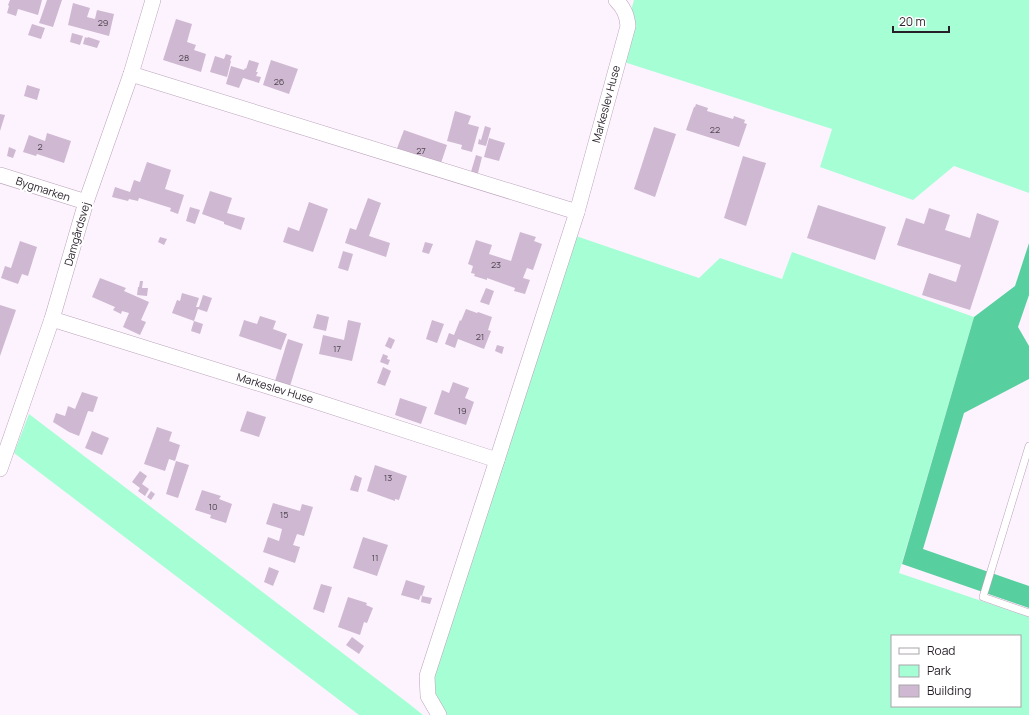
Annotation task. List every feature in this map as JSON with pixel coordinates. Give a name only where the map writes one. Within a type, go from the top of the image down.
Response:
[{"type":"street","name":"Damgårdsvej","points":[[0,469],[52,319],[86,202],[131,74],[153,0]]},
{"type":"street","name":"Markeslev Huse","points":[[439,715],[428,696],[427,676],[577,212],[628,26],[625,11],[616,0]]},
{"type":"street","points":[[131,74],[577,212]]},
{"type":"street","name":"Bygmarken","points":[[0,175],[86,202]]},
{"type":"street","name":"Markeslev Huse","points":[[52,319],[296,395],[497,460]]},
{"type":"lane","points":[[1029,446],[983,597],[1029,613]]},
{"type":"green space","points":[[634,0],[1029,0],[1029,193],[954,166],[913,200],[820,167],[832,129],[624,62],[630,14]]},
{"type":"green space","points":[[576,236],[699,278],[720,258],[782,279],[792,252],[974,317],[899,573],[1029,617],[1029,715],[447,715],[440,705],[434,687],[433,675]]},
{"type":"green space","points":[[1029,243],[1029,295],[1018,327],[1029,346],[1029,379],[964,413],[923,549],[1029,586],[1029,608],[902,564],[974,317],[1015,286]]},
{"type":"green space","points":[[29,414],[423,715],[359,715],[14,453]]},
{"type":"building","points":[[10,0],[42,0],[38,15],[18,9],[16,16],[7,13]]},
{"type":"building","points":[[47,0],[62,0],[53,27],[39,23]]},
{"type":"building","points":[[73,3],[90,8],[87,17],[95,19],[97,10],[114,14],[109,36],[68,25]]},
{"type":"building","points":[[176,19],[192,24],[187,42],[196,45],[194,50],[206,54],[201,72],[163,60]]},
{"type":"building","points":[[32,24],[45,28],[41,39],[28,35]]},
{"type":"building","points":[[72,33],[83,36],[80,45],[70,42]]},
{"type":"building","points":[[85,37],[100,41],[97,48],[83,44]]},
{"type":"building","points":[[226,54],[232,56],[227,77],[210,72],[215,56],[224,59]]},
{"type":"building","points":[[249,60],[259,63],[256,76],[261,77],[259,83],[243,78],[239,88],[226,84],[231,66],[244,70],[245,68],[246,69]]},
{"type":"building","points":[[271,60],[298,69],[289,94],[263,85]]},
{"type":"building","points":[[27,85],[40,89],[37,100],[24,96]]},
{"type":"building","points":[[696,104],[708,108],[707,111],[733,119],[734,116],[745,120],[744,123],[747,124],[739,147],[686,130]]},
{"type":"building","points":[[455,111],[471,116],[468,124],[479,127],[472,152],[461,149],[462,145],[447,141]]},
{"type":"building","points":[[0,114],[5,115],[0,131]]},
{"type":"building","points":[[485,126],[491,128],[486,146],[478,144],[479,139],[481,140]]},
{"type":"building","points":[[654,127],[676,134],[655,197],[634,189]]},
{"type":"building","points":[[404,130],[447,145],[440,166],[396,151]]},
{"type":"building","points":[[47,133],[71,141],[64,163],[37,154],[36,156],[23,152],[29,135],[45,141]]},
{"type":"building","points":[[489,138],[505,143],[499,161],[484,157]]},
{"type":"building","points":[[9,147],[16,150],[13,158],[7,156]]},
{"type":"building","points":[[476,155],[482,157],[477,177],[470,175]]},
{"type":"building","points":[[743,156],[766,163],[746,226],[724,218]]},
{"type":"building","points":[[147,162],[171,170],[165,189],[184,195],[178,214],[170,211],[171,208],[139,198],[138,201],[129,199],[128,201],[112,197],[115,187],[130,192],[134,180],[140,182]]},
{"type":"building","points":[[210,191],[232,198],[227,213],[245,218],[241,230],[202,214]]},
{"type":"building","points":[[368,198],[381,203],[369,236],[390,243],[386,257],[345,243],[350,228],[356,230]]},
{"type":"building","points":[[309,202],[328,209],[313,252],[283,242],[288,227],[299,231]]},
{"type":"building","points":[[818,205],[886,227],[875,260],[807,238]]},
{"type":"building","points":[[190,207],[200,210],[195,224],[186,221]]},
{"type":"building","points":[[929,208],[950,215],[945,230],[970,238],[977,213],[999,221],[970,310],[922,295],[929,273],[956,282],[961,265],[897,245],[906,218],[924,224]]},
{"type":"building","points":[[520,232],[536,237],[534,241],[542,244],[533,270],[527,268],[523,278],[530,280],[525,294],[514,291],[515,288],[487,278],[487,280],[474,276],[475,274],[471,273],[473,266],[468,264],[476,240],[492,245],[489,254],[511,261]]},
{"type":"building","points":[[160,237],[167,239],[164,245],[158,242]]},
{"type":"building","points":[[20,241],[37,247],[28,276],[22,274],[18,284],[1,278],[5,266],[11,268]]},
{"type":"building","points":[[425,242],[433,244],[429,254],[422,252]]},
{"type":"building","points":[[343,251],[353,254],[348,271],[338,268]]},
{"type":"building","points":[[100,278],[126,288],[124,291],[149,302],[141,320],[146,322],[140,335],[123,327],[129,313],[122,311],[121,314],[113,310],[115,307],[92,297]]},
{"type":"building","points":[[140,281],[143,281],[142,288],[148,288],[147,296],[137,295]]},
{"type":"building","points":[[486,288],[494,291],[489,305],[480,302]]},
{"type":"building","points":[[182,293],[199,298],[196,307],[199,307],[203,295],[212,298],[207,312],[198,309],[194,321],[172,313],[177,300],[180,301]]},
{"type":"building","points":[[0,305],[16,310],[0,356]]},
{"type":"building","points":[[466,309],[492,317],[488,330],[491,331],[484,349],[458,339],[455,348],[445,344],[449,333],[454,335]]},
{"type":"building","points":[[317,314],[329,317],[326,331],[313,328]]},
{"type":"building","points":[[260,316],[276,321],[273,329],[287,334],[281,350],[239,336],[244,320],[257,324]]},
{"type":"building","points":[[348,320],[361,323],[352,361],[319,354],[323,335],[344,340]]},
{"type":"building","points":[[432,320],[444,324],[437,343],[426,339]]},
{"type":"building","points":[[194,321],[203,324],[200,334],[191,331]]},
{"type":"building","points":[[389,337],[395,340],[391,349],[385,346]]},
{"type":"building","points":[[288,339],[303,344],[290,386],[275,381]]},
{"type":"building","points":[[497,345],[504,347],[502,354],[495,351]]},
{"type":"building","points":[[383,354],[388,356],[387,359],[390,360],[388,365],[380,362]]},
{"type":"building","points":[[383,367],[391,371],[385,386],[377,383]]},
{"type":"building","points":[[453,382],[469,388],[465,398],[474,402],[466,425],[434,414],[442,390],[449,393]]},
{"type":"building","points":[[82,392],[98,397],[93,412],[88,411],[79,436],[69,432],[53,422],[56,413],[65,416],[68,406],[75,409]]},
{"type":"building","points":[[400,398],[427,407],[421,424],[395,415]]},
{"type":"building","points":[[247,411],[266,417],[259,437],[240,431]]},
{"type":"building","points":[[157,427],[172,432],[169,441],[180,445],[175,461],[169,459],[165,471],[144,464]]},
{"type":"building","points":[[92,431],[109,438],[102,455],[85,448]]},
{"type":"building","points":[[176,461],[189,465],[178,498],[166,494]]},
{"type":"building","points":[[375,465],[407,476],[399,500],[395,499],[395,501],[367,491]]},
{"type":"building","points":[[140,471],[147,476],[142,484],[149,489],[145,496],[138,491],[140,488],[132,482]]},
{"type":"building","points":[[355,475],[362,478],[358,492],[350,490]]},
{"type":"building","points":[[202,490],[221,496],[219,499],[232,504],[226,523],[210,518],[211,515],[195,510]]},
{"type":"building","points":[[151,491],[155,494],[151,500],[147,497]]},
{"type":"building","points":[[273,503],[300,511],[302,504],[313,507],[304,536],[297,534],[293,545],[300,547],[295,563],[263,552],[268,537],[279,541],[282,529],[266,524]]},
{"type":"building","points":[[363,537],[388,545],[377,576],[353,568]]},
{"type":"building","points":[[269,567],[279,571],[273,586],[264,582]]},
{"type":"building","points":[[406,580],[425,586],[419,600],[401,595]]},
{"type":"building","points":[[321,584],[332,587],[324,613],[313,609]]},
{"type":"building","points":[[422,596],[432,598],[430,604],[421,602]]},
{"type":"building","points":[[348,597],[367,603],[366,605],[373,608],[367,623],[364,622],[360,635],[338,627]]},
{"type":"building","points":[[352,637],[364,646],[359,654],[346,645]]}]
